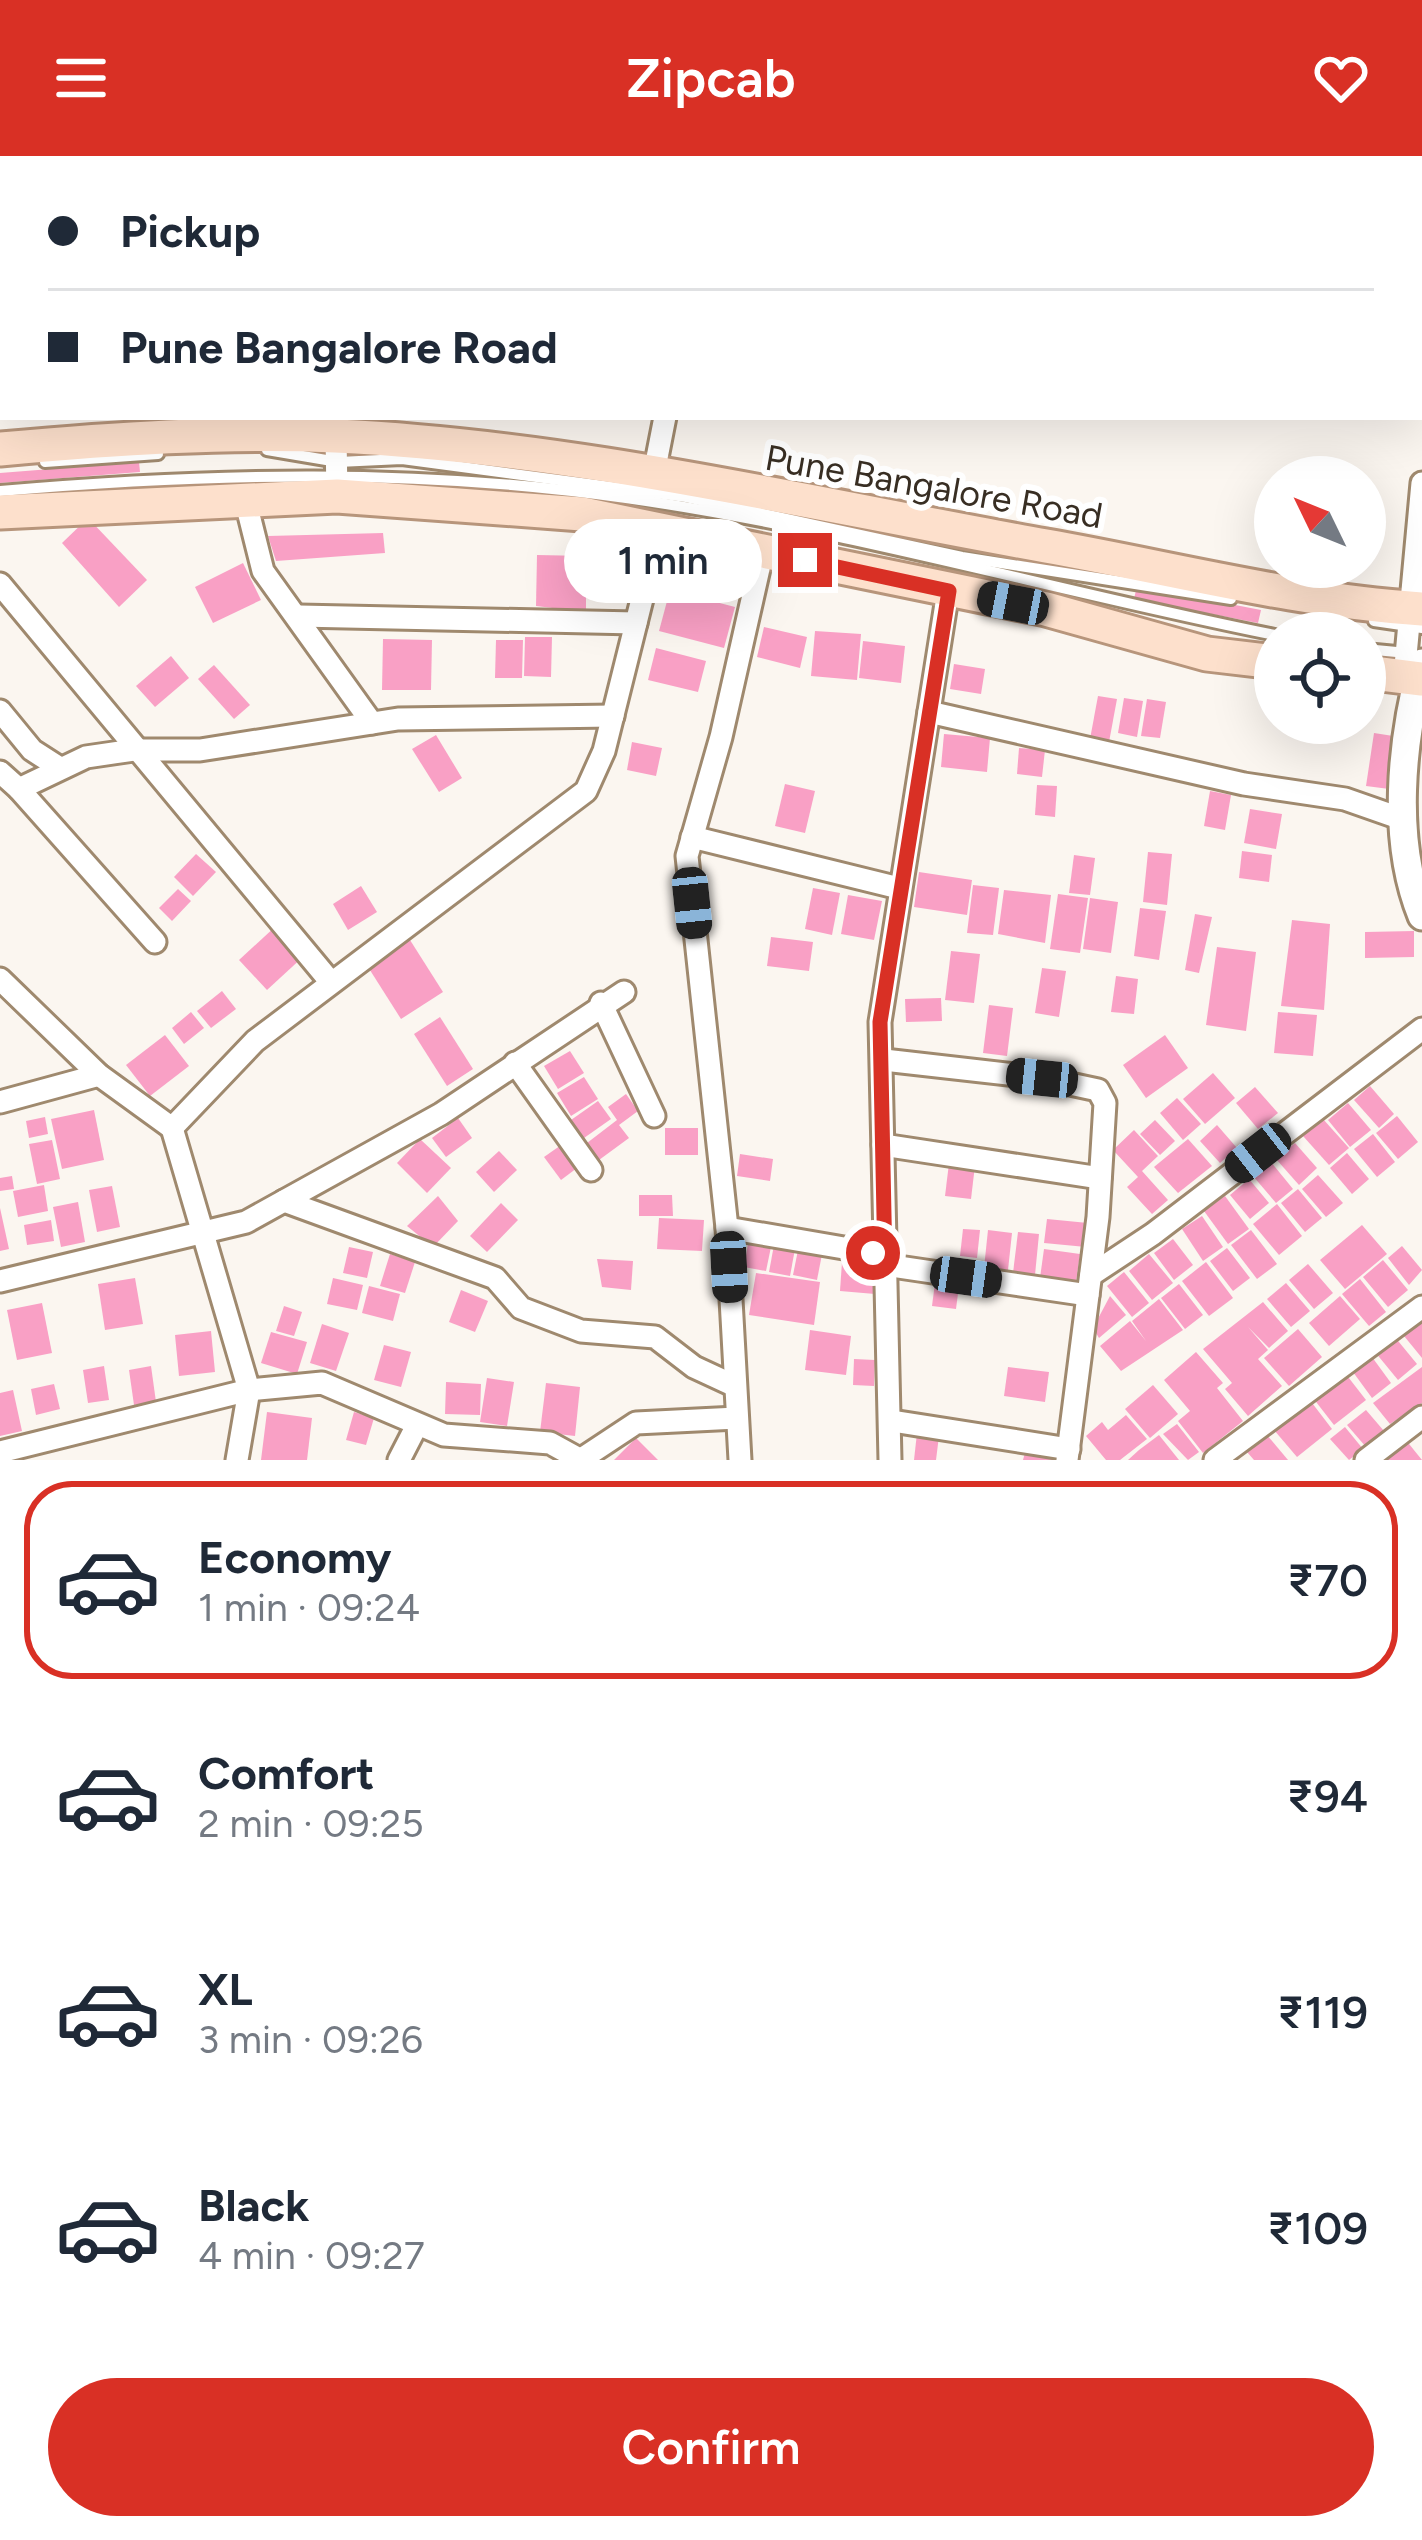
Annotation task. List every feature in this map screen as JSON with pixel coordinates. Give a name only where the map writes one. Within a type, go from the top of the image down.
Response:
[{"type":"main road","name":"Pune Bangalore Road","points":[[0,512],[245,499],[334,458],[409,436],[654,473],[1417,618]]},
{"type":"main road","name":"Pune Bangalore Road","points":[[12,456],[112,439],[334,458],[659,531],[1046,609],[1207,654],[1254,660]]},
{"type":"main road","points":[[1386,670],[1416,668]]},
{"type":"street","points":[[654,473],[664,420]]},
{"type":"street","points":[[1422,483],[1416,734],[1402,791],[1413,893],[1422,916]]},
{"type":"street","points":[[245,499],[263,571],[372,722]]},
{"type":"street","points":[[172,1128],[255,1041],[329,980],[586,791],[613,716],[659,531]]},
{"type":"street","points":[[740,1460],[728,1228],[687,856],[763,551]]},
{"type":"street","points":[[0,584],[329,980]]},
{"type":"street","points":[[890,1460],[880,1022],[949,591]]},
{"type":"street","points":[[299,616],[635,623]]},
{"type":"street","points":[[0,711],[32,750],[60,768]]},
{"type":"street","points":[[928,712],[1223,780],[1345,799],[1405,820]]},
{"type":"street","points":[[19,789],[86,757],[134,750],[200,750],[372,722],[613,716]]},
{"type":"street","points":[[0,772],[155,942]]},
{"type":"street","points":[[692,837],[899,888]]},
{"type":"street","points":[[0,979],[99,1075],[172,1128],[249,1390],[237,1460]]},
{"type":"street","points":[[0,1281],[246,1222],[441,1114],[601,1003],[624,992]]},
{"type":"street","points":[[601,1003],[654,1116]]},
{"type":"street","points":[[728,1228],[873,1253],[885,1264],[1089,1285],[1422,1029]]},
{"type":"street","points":[[884,1060],[1042,1078],[1098,1090],[1105,1103],[1068,1454],[892,1421]]},
{"type":"street","points":[[514,1063],[591,1170]]},
{"type":"street","points":[[0,1102],[99,1075]]},
{"type":"street","points":[[883,1145],[1100,1178]]},
{"type":"street","points":[[284,1201],[495,1278],[521,1308],[581,1331],[656,1337],[694,1367],[735,1386]]},
{"type":"street","points":[[1215,1460],[1422,1307]]},
{"type":"street","points":[[0,1452],[249,1390],[322,1383],[444,1435],[550,1443],[580,1460],[636,1423],[737,1418]]},
{"type":"street","points":[[1366,1460],[1422,1417]]},
{"type":"street","points":[[399,1460],[416,1426]]},
{"type":"lane","points":[[247,450],[402,459],[686,497],[962,557],[1417,618]]},
{"type":"lane","points":[[12,456],[184,452]]},
{"type":"lane","points":[[0,491],[334,458],[428,479],[624,497],[1254,631]]},
{"type":"lane","points":[[1386,657],[1416,668]]},
{"type":"building","points":[[139,462],[140,472],[0,483],[0,473]]},
{"type":"building","points":[[88,518],[147,580],[119,607],[62,543]]},
{"type":"building","points":[[383,533],[385,553],[276,561],[268,536]]},
{"type":"building","points":[[537,555],[586,556],[586,612],[536,606]]},
{"type":"building","points":[[243,563],[261,600],[213,623],[195,587]]},
{"type":"building","points":[[1137,586],[1261,610],[1254,612],[1254,622],[1134,599]]},
{"type":"building","points":[[670,590],[735,607],[724,648],[659,631]]},
{"type":"building","points":[[764,627],[807,637],[800,668],[757,657]]},
{"type":"building","points":[[815,631],[861,634],[857,680],[811,676]]},
{"type":"building","points":[[525,637],[552,637],[551,677],[524,676]]},
{"type":"building","points":[[383,639],[432,640],[431,690],[382,690]]},
{"type":"building","points":[[496,640],[523,640],[522,678],[495,678]]},
{"type":"building","points":[[863,641],[905,646],[901,683],[859,678]]},
{"type":"building","points":[[656,648],[706,661],[698,692],[648,680]]},
{"type":"building","points":[[171,656],[189,678],[155,707],[136,686]]},
{"type":"building","points":[[954,664],[985,669],[981,694],[950,689]]},
{"type":"building","points":[[214,665],[250,705],[234,719],[198,679]]},
{"type":"building","points":[[1098,696],[1117,699],[1109,742],[1090,739]]},
{"type":"building","points":[[1124,698],[1143,701],[1137,737],[1118,733]]},
{"type":"building","points":[[1147,699],[1166,702],[1160,738],[1141,736]]},
{"type":"building","points":[[944,734],[990,738],[987,772],[941,767]]},
{"type":"building","points":[[436,735],[462,778],[439,792],[412,749]]},
{"type":"building","points":[[1386,735],[1406,738],[1397,790],[1366,786],[1372,744],[1386,744]]},
{"type":"building","points":[[632,742],[662,748],[656,776],[627,770]]},
{"type":"building","points":[[1019,748],[1045,750],[1042,777],[1017,774]]},
{"type":"building","points":[[785,784],[815,791],[805,833],[775,826]]},
{"type":"building","points":[[1037,785],[1057,786],[1055,817],[1035,815]]},
{"type":"building","points":[[1210,791],[1231,795],[1225,830],[1204,826]]},
{"type":"building","points":[[1250,809],[1282,814],[1276,849],[1244,843]]},
{"type":"building","points":[[1242,851],[1272,855],[1269,882],[1239,878]]},
{"type":"building","points":[[1148,852],[1172,854],[1167,905],[1143,902]]},
{"type":"building","points":[[196,854],[216,872],[193,896],[174,877]]},
{"type":"building","points":[[1074,855],[1095,858],[1090,895],[1069,893]]},
{"type":"building","points":[[919,872],[972,880],[967,915],[914,907]]},
{"type":"building","points":[[973,885],[999,888],[993,935],[967,933]]},
{"type":"building","points":[[361,886],[377,912],[348,930],[333,904]]},
{"type":"building","points":[[813,888],[840,893],[832,935],[805,929]]},
{"type":"building","points":[[178,889],[191,901],[172,921],[159,908]]},
{"type":"building","points":[[1004,890],[1051,895],[1045,943],[998,934]]},
{"type":"building","points":[[1058,894],[1088,898],[1080,953],[1050,949]]},
{"type":"building","points":[[848,895],[882,901],[874,940],[841,934]]},
{"type":"building","points":[[1090,898],[1118,902],[1111,953],[1083,949]]},
{"type":"building","points":[[1140,908],[1166,911],[1159,960],[1134,956]]},
{"type":"building","points":[[1195,914],[1212,917],[1199,973],[1185,970]]},
{"type":"building","points":[[1292,920],[1330,924],[1324,1010],[1281,1006]]},
{"type":"building","points":[[277,925],[305,955],[267,990],[239,960]]},
{"type":"building","points":[[1414,931],[1414,957],[1365,958],[1365,932]]},
{"type":"building","points":[[771,937],[813,942],[809,971],[767,966]]},
{"type":"building","points":[[410,940],[443,992],[401,1019],[368,967]]},
{"type":"building","points":[[1217,947],[1256,952],[1246,1031],[1206,1025]]},
{"type":"building","points":[[951,951],[980,954],[974,1003],[945,1000]]},
{"type":"building","points":[[1042,968],[1066,971],[1059,1017],[1035,1013]]},
{"type":"building","points":[[1116,976],[1138,979],[1134,1014],[1111,1012]]},
{"type":"building","points":[[222,991],[236,1009],[211,1028],[197,1011]]},
{"type":"building","points":[[941,998],[942,1021],[906,1022],[905,999]]},
{"type":"building","points":[[989,1005],[1013,1008],[1007,1056],[983,1053]]},
{"type":"building","points":[[191,1012],[204,1028],[184,1044],[172,1028]]},
{"type":"building","points":[[1278,1012],[1317,1015],[1313,1056],[1274,1053]]},
{"type":"building","points":[[440,1017],[473,1069],[447,1086],[414,1034]]},
{"type":"building","points":[[165,1035],[189,1066],[150,1096],[126,1065]]},
{"type":"building","points":[[1165,1035],[1188,1068],[1146,1098],[1123,1065]]},
{"type":"building","points":[[570,1051],[584,1073],[558,1089],[544,1066]]},
{"type":"building","points":[[1213,1073],[1235,1098],[1205,1124],[1183,1099]]},
{"type":"building","points":[[584,1077],[598,1099],[571,1116],[557,1093]]},
{"type":"building","points":[[1370,1086],[1394,1114],[1379,1128],[1354,1100]]},
{"type":"building","points":[[1255,1087],[1278,1113],[1258,1129],[1236,1103]]},
{"type":"building","points":[[626,1094],[638,1111],[619,1125],[629,1138],[599,1160],[587,1143],[617,1120],[608,1107]]},
{"type":"building","points":[[1177,1098],[1201,1124],[1183,1140],[1160,1113]]},
{"type":"building","points":[[598,1101],[611,1119],[584,1138],[571,1120]]},
{"type":"building","points":[[1348,1103],[1371,1130],[1350,1147],[1328,1120]]},
{"type":"building","points":[[94,1110],[104,1160],[62,1169],[51,1119]]},
{"type":"building","points":[[1397,1116],[1418,1142],[1398,1159],[1376,1133]]},
{"type":"building","points":[[45,1117],[48,1134],[29,1138],[26,1121]]},
{"type":"building","points":[[458,1118],[472,1138],[446,1157],[432,1138]]},
{"type":"building","points":[[1323,1119],[1349,1148],[1329,1165],[1303,1136]]},
{"type":"building","points":[[1155,1120],[1175,1141],[1160,1155],[1140,1134]]},
{"type":"building","points":[[1217,1125],[1237,1148],[1220,1163],[1200,1141]]},
{"type":"building","points":[[665,1128],[698,1128],[698,1155],[665,1155]]},
{"type":"building","points":[[1134,1130],[1158,1156],[1142,1171],[1168,1200],[1152,1214],[1127,1187],[1138,1177],[1113,1150]]},
{"type":"building","points":[[1373,1134],[1395,1162],[1377,1177],[1354,1149]]},
{"type":"building","points":[[420,1139],[451,1168],[427,1193],[397,1163]]},
{"type":"building","points":[[1188,1139],[1212,1166],[1178,1193],[1154,1167]]},
{"type":"building","points":[[52,1140],[60,1179],[37,1184],[29,1144]]},
{"type":"building","points":[[564,1143],[581,1165],[561,1180],[544,1157]]},
{"type":"building","points":[[1295,1143],[1317,1168],[1299,1185],[1276,1159]]},
{"type":"building","points":[[499,1151],[517,1170],[494,1192],[476,1172]]},
{"type":"building","points":[[1347,1153],[1369,1179],[1352,1194],[1330,1168]]},
{"type":"building","points":[[740,1154],[773,1159],[770,1181],[737,1176]]},
{"type":"building","points":[[950,1155],[976,1157],[971,1199],[945,1196]]},
{"type":"building","points":[[1271,1162],[1293,1189],[1276,1203],[1253,1176]]},
{"type":"building","points":[[1318,1175],[1343,1203],[1326,1217],[1302,1189]]},
{"type":"building","points":[[12,1176],[14,1189],[0,1191],[0,1178]]},
{"type":"building","points":[[1249,1179],[1269,1203],[1250,1219],[1230,1195]]},
{"type":"building","points":[[44,1185],[48,1211],[18,1217],[13,1191]]},
{"type":"building","points":[[112,1186],[120,1227],[97,1232],[89,1190]]},
{"type":"building","points":[[1298,1189],[1322,1218],[1305,1232],[1281,1203]]},
{"type":"building","points":[[639,1195],[672,1195],[673,1216],[639,1216]]},
{"type":"building","points":[[438,1196],[458,1221],[433,1247],[407,1226]]},
{"type":"building","points":[[1225,1196],[1249,1229],[1228,1244],[1204,1211]]},
{"type":"building","points":[[78,1202],[85,1242],[61,1247],[53,1207]]},
{"type":"building","points":[[501,1203],[518,1220],[487,1252],[470,1236]]},
{"type":"building","points":[[1277,1204],[1302,1236],[1279,1255],[1253,1224]]},
{"type":"building","points":[[0,1208],[9,1249],[0,1251]]},
{"type":"building","points":[[1202,1216],[1223,1247],[1203,1261],[1182,1229]]},
{"type":"building","points":[[659,1218],[704,1220],[702,1251],[657,1249]]},
{"type":"building","points":[[1047,1219],[1088,1223],[1086,1247],[1044,1243]]},
{"type":"building","points":[[51,1220],[54,1241],[27,1245],[24,1225]]},
{"type":"building","points":[[1362,1225],[1387,1254],[1345,1289],[1320,1260]]},
{"type":"building","points":[[963,1229],[980,1230],[977,1258],[960,1256]]},
{"type":"building","points":[[988,1230],[1012,1233],[1008,1270],[984,1268]]},
{"type":"building","points":[[1251,1230],[1277,1264],[1257,1279],[1231,1245]]},
{"type":"building","points":[[1018,1232],[1039,1234],[1035,1275],[1013,1273]]},
{"type":"building","points":[[749,1238],[772,1242],[766,1271],[744,1267]]},
{"type":"building","points":[[1173,1239],[1193,1265],[1174,1280],[1154,1253]]},
{"type":"building","points":[[774,1245],[795,1249],[790,1276],[769,1272]]},
{"type":"building","points":[[799,1245],[823,1249],[817,1280],[793,1275]]},
{"type":"building","points":[[1402,1246],[1422,1270],[1409,1285],[1388,1258]]},
{"type":"building","points":[[349,1247],[373,1252],[367,1278],[343,1273]]},
{"type":"building","points":[[1227,1248],[1250,1278],[1233,1291],[1210,1261]]},
{"type":"building","points":[[1044,1249],[1080,1254],[1076,1282],[1040,1278]]},
{"type":"building","points":[[390,1254],[415,1262],[405,1293],[380,1286]]},
{"type":"building","points":[[1149,1254],[1173,1283],[1152,1300],[1129,1271]]},
{"type":"building","points":[[597,1259],[633,1261],[631,1290],[602,1287]]},
{"type":"building","points":[[1383,1260],[1408,1290],[1388,1307],[1363,1277]]},
{"type":"building","points":[[842,1262],[878,1265],[875,1294],[840,1291]]},
{"type":"building","points":[[1206,1262],[1233,1298],[1209,1316],[1182,1281]]},
{"type":"building","points":[[1308,1264],[1333,1293],[1314,1309],[1289,1280]]},
{"type":"building","points":[[1124,1272],[1149,1303],[1132,1317],[1107,1286]]},
{"type":"building","points":[[756,1273],[820,1282],[814,1325],[749,1315]]},
{"type":"building","points":[[936,1275],[960,1278],[956,1309],[932,1306]]},
{"type":"building","points":[[135,1278],[143,1324],[105,1330],[98,1284]]},
{"type":"building","points":[[333,1278],[363,1285],[357,1310],[327,1304]]},
{"type":"building","points":[[1360,1279],[1386,1312],[1369,1326],[1342,1294]]},
{"type":"building","points":[[1286,1283],[1310,1311],[1291,1327],[1267,1299]]},
{"type":"building","points":[[1179,1284],[1203,1315],[1185,1329],[1161,1298]]},
{"type":"building","points":[[369,1286],[400,1294],[393,1321],[362,1313]]},
{"type":"building","points":[[461,1290],[488,1301],[475,1332],[449,1322]]},
{"type":"building","points":[[1110,1296],[1126,1315],[1099,1338],[1093,1328]]},
{"type":"building","points":[[1340,1296],[1360,1319],[1329,1346],[1309,1323]]},
{"type":"building","points":[[1159,1299],[1183,1330],[1121,1371],[1100,1346],[1130,1321],[1146,1341],[1132,1321]]},
{"type":"building","points":[[1263,1302],[1288,1331],[1269,1348],[1248,1327],[1268,1350],[1258,1359],[1282,1386],[1248,1416],[1225,1389],[1232,1383],[1203,1349]]},
{"type":"building","points":[[42,1303],[52,1353],[17,1360],[7,1310]]},
{"type":"building","points":[[284,1306],[302,1312],[294,1336],[276,1331]]},
{"type":"building","points":[[1422,1319],[1422,1358],[1400,1331]]},
{"type":"building","points":[[322,1324],[349,1333],[336,1371],[310,1363]]},
{"type":"building","points":[[1298,1329],[1322,1357],[1289,1386],[1264,1358]]},
{"type":"building","points":[[810,1330],[851,1336],[846,1375],[805,1370]]},
{"type":"building","points":[[211,1331],[215,1372],[179,1376],[175,1335]]},
{"type":"building","points":[[271,1332],[307,1342],[297,1374],[261,1363]]},
{"type":"building","points":[[1394,1336],[1417,1364],[1398,1380],[1375,1352]]},
{"type":"building","points":[[384,1345],[411,1352],[401,1387],[374,1380]]},
{"type":"building","points":[[1196,1352],[1223,1383],[1217,1388],[1243,1421],[1203,1453],[1178,1421],[1190,1411],[1164,1380]]},
{"type":"building","points":[[1372,1357],[1391,1383],[1372,1398],[1353,1372]]},
{"type":"building","points":[[854,1359],[875,1360],[874,1386],[853,1385]]},
{"type":"building","points":[[104,1366],[109,1400],[88,1403],[83,1370]]},
{"type":"building","points":[[151,1366],[156,1402],[134,1405],[129,1370]]},
{"type":"building","points":[[1008,1367],[1049,1372],[1045,1402],[1004,1396]]},
{"type":"building","points":[[1422,1367],[1422,1403],[1390,1424],[1373,1403]]},
{"type":"building","points":[[1345,1373],[1366,1400],[1334,1425],[1313,1398]]},
{"type":"building","points":[[487,1378],[514,1382],[507,1426],[480,1422]]},
{"type":"building","points":[[446,1382],[481,1384],[480,1415],[445,1414]]},
{"type":"building","points":[[546,1383],[580,1387],[575,1436],[540,1432]]},
{"type":"building","points":[[54,1384],[60,1409],[36,1415],[31,1389]]},
{"type":"building","points":[[1153,1385],[1178,1414],[1150,1438],[1125,1409]]},
{"type":"building","points":[[13,1390],[22,1431],[0,1436],[0,1393]]},
{"type":"building","points":[[1309,1399],[1332,1429],[1297,1457],[1274,1430]]},
{"type":"building","points":[[1366,1410],[1384,1431],[1366,1447],[1347,1425]]},
{"type":"building","points":[[267,1412],[312,1418],[307,1460],[261,1460]]},
{"type":"building","points":[[354,1412],[374,1418],[366,1445],[346,1440]]},
{"type":"building","points":[[1126,1415],[1147,1439],[1120,1460],[1106,1460],[1086,1436],[1102,1422],[1108,1430]]},
{"type":"building","points":[[1177,1424],[1199,1452],[1188,1460],[1163,1434]]},
{"type":"building","points":[[1345,1427],[1363,1449],[1349,1460],[1330,1439]]},
{"type":"building","points":[[917,1433],[939,1436],[936,1460],[914,1460]]},
{"type":"building","points":[[1159,1435],[1179,1460],[1128,1460],[1139,1450]]},
{"type":"building","points":[[1267,1435],[1288,1460],[1254,1460],[1247,1452]]},
{"type":"building","points":[[636,1438],[658,1460],[614,1460]]},
{"type":"building","points":[[1405,1439],[1422,1460],[1379,1460]]},
{"type":"building","points":[[1026,1449],[1060,1456],[1059,1460],[1023,1460]]},
{"type":"route","points":[[805,560],[949,591],[880,1022],[885,1264],[873,1253]]}]
